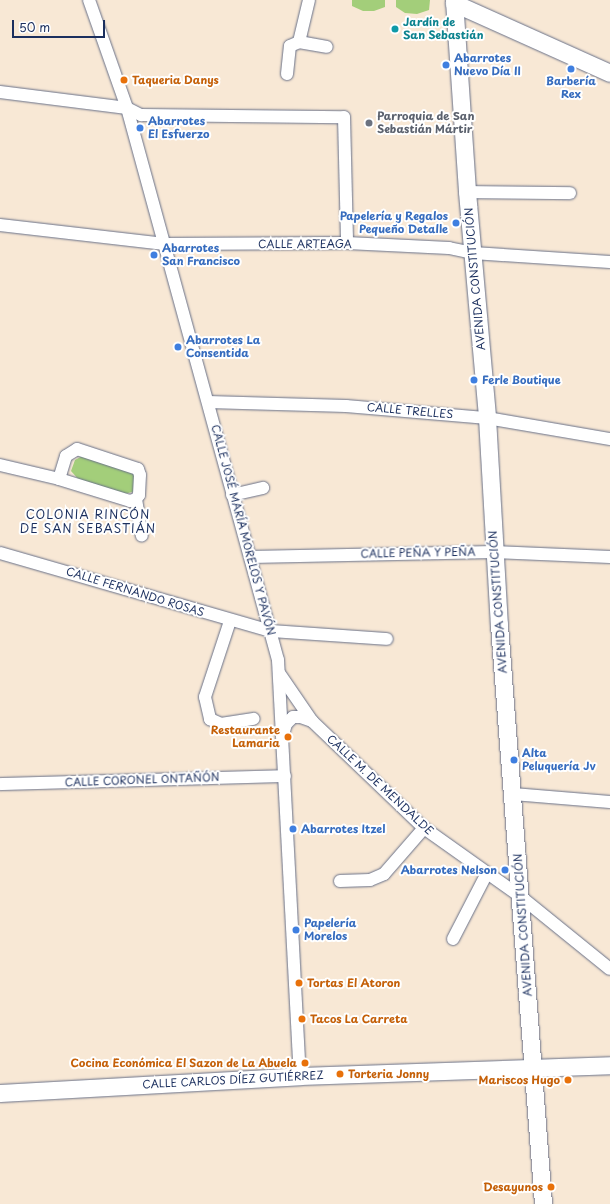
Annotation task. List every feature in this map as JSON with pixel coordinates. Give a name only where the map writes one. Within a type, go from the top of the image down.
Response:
[{"type":"main road","points":[[454,2],[610,73]]},
{"type":"main road","name":"AVENIDA CONSTITUCIÓN","points":[[454,2],[467,192],[487,418],[494,552],[535,1068],[543,1204]]},
{"type":"main road","name":"CALLE CARLOS DÍEZ GUTIÉRREZ","points":[[0,1093],[300,1076],[610,1065]]},
{"type":"street","name":"CALLE JOSÉ MARÍA MORELOS Y PAVÓN","points":[[89,0],[127,108],[232,495],[251,557],[280,673],[300,1076]]},
{"type":"street","points":[[299,42],[309,0]]},
{"type":"street","points":[[287,74],[290,46],[299,42],[327,47]]},
{"type":"street","points":[[0,92],[127,108],[141,115],[344,117],[347,243]]},
{"type":"street","points":[[467,192],[570,193]]},
{"type":"street","name":"CALLE ARTEAGA","points":[[0,225],[165,244],[347,243],[449,248],[473,253],[610,262]]},
{"type":"street","name":"CALLE TRELLES","points":[[208,402],[346,406],[487,418],[610,439]]},
{"type":"street","points":[[59,479],[66,456],[77,449],[138,469],[140,481],[136,499],[142,536]]},
{"type":"street","points":[[0,465],[59,479],[130,500],[136,499]]},
{"type":"street","points":[[232,495],[263,488]]},
{"type":"street","name":"CALLE PEÑA Y PEÑA","points":[[251,557],[494,552],[610,557]]},
{"type":"street","name":"CALLE FERNANDO ROSAS","points":[[0,553],[270,632],[387,639]]},
{"type":"street","points":[[230,621],[205,697],[210,719],[221,724],[254,719]]},
{"type":"street","name":"CALLE M. DE MENDALDE","points":[[280,673],[312,721],[424,828],[521,897],[610,969]]},
{"type":"street","points":[[282,737],[286,724],[293,717],[301,716],[312,721]]},
{"type":"street","name":"CALLE CORONEL ONTAÑÓN","points":[[0,784],[285,776]]},
{"type":"street","points":[[513,794],[610,802]]},
{"type":"street","points":[[340,881],[370,880],[384,874],[424,828]]},
{"type":"street","points":[[453,939],[487,873]]},
{"type":"green space","points":[[352,0],[385,0],[385,7],[374,11],[363,11],[352,6]]},
{"type":"green space","points":[[396,0],[430,0],[429,10],[417,14],[405,13],[396,7]]},
{"type":"green space","points":[[84,455],[135,472],[135,491],[125,494],[79,480],[71,471],[75,460]]},
{"type":"place","name":"Jardín de San Sebastián","points":[[395,29]]},
{"type":"place","name":"Abarrotes Nuevo Día II","points":[[446,65]]},
{"type":"place","name":"Barbería Rex","points":[[571,69]]},
{"type":"place","name":"Taqueria Danys","points":[[124,80]]},
{"type":"place","name":"Parroquia de San Sebastián Mártir","points":[[369,123]]},
{"type":"place","name":"Abarrotes El Esfuerzo","points":[[140,128]]},
{"type":"place","name":"Papelería y Regalos Pequeño Detalle","points":[[456,223]]},
{"type":"place","name":"Abarrotes San Francisco","points":[[154,255]]},
{"type":"place","name":"Abarrotes La Consentida","points":[[178,347]]},
{"type":"place","name":"Ferle Boutique","points":[[474,380]]},
{"type":"place","name":"Restaurante Lamaria","points":[[288,737]]},
{"type":"place","name":"Alta Peluquería Jv","points":[[514,760]]},
{"type":"place","name":"Abarrotes Itzel","points":[[293,829]]},
{"type":"place","name":"Abarrotes Nelson","points":[[505,870]]},
{"type":"place","name":"Papelería Morelos","points":[[296,930]]},
{"type":"place","name":"Tortas El Atoron","points":[[299,983]]},
{"type":"place","name":"Tacos La Carreta","points":[[302,1019]]},
{"type":"place","name":"Cocina Económica El Sazon de La Abuela","points":[[305,1063]]},
{"type":"place","name":"Torteria Jonny","points":[[340,1074]]},
{"type":"place","name":"Mariscos Hugo","points":[[568,1080]]},
{"type":"place","name":"Desayunos","points":[[551,1187]]},
{"type":"district","name":"COLONIA RINCÓN DE SAN SEBASTIÁN","points":[[88,522]]}]
